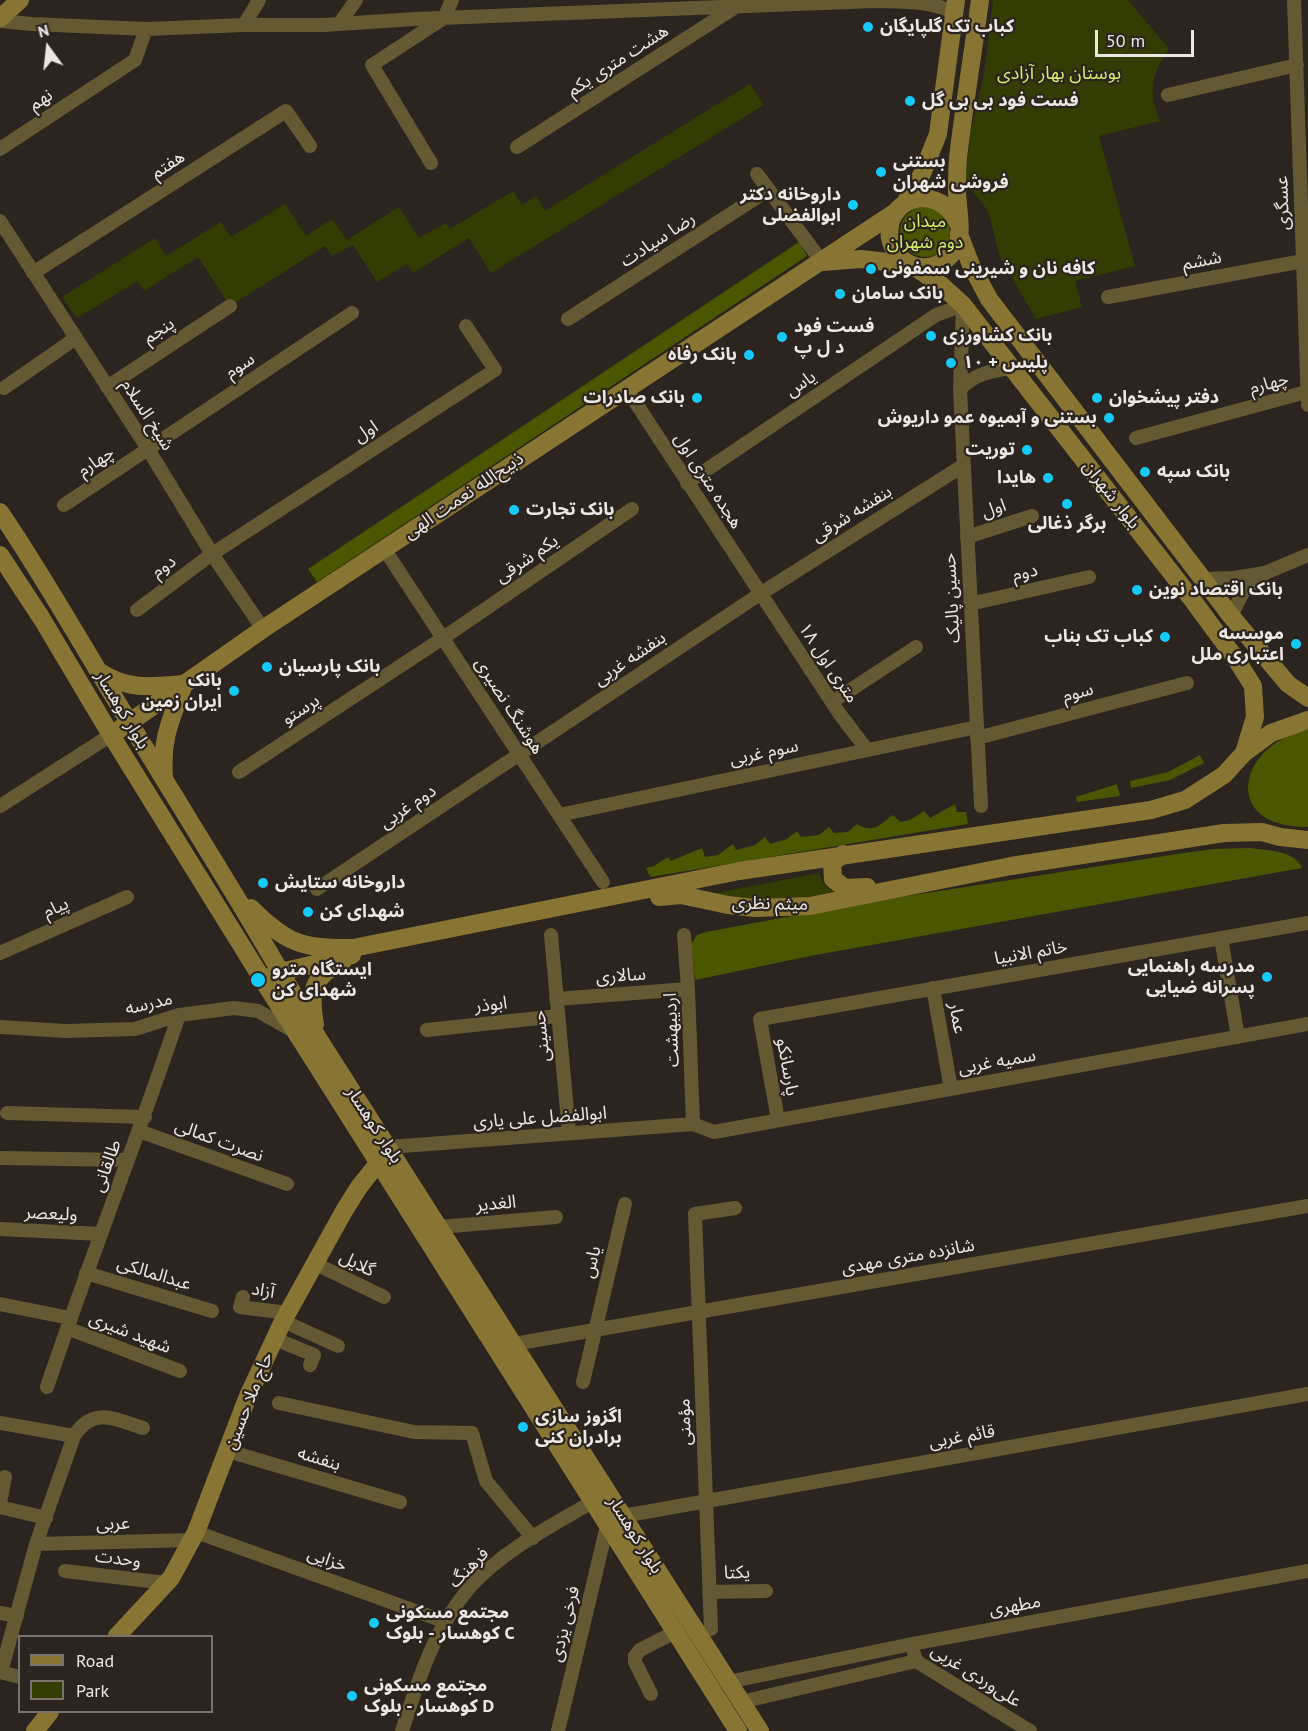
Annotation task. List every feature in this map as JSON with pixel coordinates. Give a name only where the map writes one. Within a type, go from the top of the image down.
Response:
[{"type":"main road","points":[[0,20],[20,0]]},
{"type":"main road","name":"بلوار شهران","points":[[980,0],[958,159],[959,229],[971,265],[989,299],[1202,579],[1288,684],[1308,698]]},
{"type":"main road","points":[[912,265],[895,252],[889,231],[892,220],[922,174],[938,134],[955,6]]},
{"type":"main road","points":[[822,262],[861,260],[923,267],[944,262],[957,245],[959,229],[954,213],[937,200],[926,198],[915,199],[901,207]]},
{"type":"main road","name":"ذبیح‌الله نعمت الهی","points":[[111,735],[130,724],[263,629],[626,388],[822,262],[901,207]]},
{"type":"main road","name":"بلوار شهران","points":[[912,265],[941,285],[963,305],[1191,598],[1247,677],[1253,686],[1255,717],[1244,753]]},
{"type":"main road","name":"بلوار کوهسار","points":[[0,512],[232,890],[384,1155],[592,1502],[738,1731]]},
{"type":"main road","name":"بلوار کوهسار","points":[[0,555],[42,619],[263,980],[384,1155],[440,1227],[760,1731]]},
{"type":"main road","points":[[99,671],[114,681],[133,687],[184,684],[165,733],[162,754],[164,778]]},
{"type":"main road","points":[[1244,753],[1271,734],[1308,720]]},
{"type":"main road","name":"میثم نظری","points":[[232,890],[281,935],[302,944],[327,948],[353,948],[739,871],[1151,810],[1185,800],[1205,788],[1224,775],[1244,753]]},
{"type":"main road","name":"میثم نظری","points":[[263,980],[281,972],[357,954],[624,899],[681,895],[728,905],[787,908],[866,896],[1011,866],[1224,833],[1262,832],[1280,837],[1308,840]]},
{"type":"main road","points":[[843,854],[832,863],[832,871],[833,879],[845,888],[912,885]]},
{"type":"main road","points":[[318,1038],[312,1011],[314,986],[321,976],[334,965],[357,954]]},
{"type":"main road","name":"حاج ملا حسین","points":[[118,1635],[166,1584],[194,1536],[248,1396],[275,1339],[314,1263],[359,1187],[384,1155]]},
{"type":"main road","points":[[35,1731],[49,1713]]},
{"type":"street","points":[[244,25],[259,0]]},
{"type":"street","points":[[339,24],[356,0]]},
{"type":"street","points":[[431,163],[372,65],[444,18],[452,0]]},
{"type":"street","points":[[0,20],[32,24],[146,29],[339,24],[875,0],[955,6]]},
{"type":"street","name":"عسگری","points":[[1294,0],[1302,38],[1297,65],[1304,181],[1303,261],[1307,399]]},
{"type":"street","name":"هشت متری یکم","points":[[517,147],[738,5]]},
{"type":"street","name":"نهم","points":[[0,149],[135,60],[146,29]]},
{"type":"street","points":[[1168,95],[1297,65]]},
{"type":"street","name":"هفتم","points":[[33,273],[286,111],[310,146]]},
{"type":"street","points":[[757,174],[822,262]]},
{"type":"street","name":"رضا سیادت","points":[[568,320],[768,190]]},
{"type":"street","name":"شیخ السلام","points":[[2,229],[76,338],[212,554],[263,629]]},
{"type":"street","name":"ششم","points":[[1108,297],[1303,261]]},
{"type":"street","name":"یاس","points":[[687,483],[936,315],[963,305]]},
{"type":"street","name":"حسین پالیک","points":[[963,305],[960,389],[981,806]]},
{"type":"street","name":"پنجم","points":[[107,387],[230,306]]},
{"type":"street","name":"سوم","points":[[148,449],[352,313]]},
{"type":"street","name":"اول","points":[[212,554],[495,370],[466,326]]},
{"type":"street","points":[[4,388],[76,338]]},
{"type":"street","points":[[960,389],[969,380],[984,372],[1011,368]]},
{"type":"street","name":"هجده متری اول","points":[[626,388],[760,594]]},
{"type":"street","name":"چهارم","points":[[1136,438],[1307,399]]},
{"type":"street","name":"چهارم","points":[[64,505],[148,449]]},
{"type":"street","name":"بنفشه شرقی","points":[[760,594],[964,465]]},
{"type":"street","name":"یکم شرقی","points":[[443,639],[632,509]]},
{"type":"street","name":"اول","points":[[967,537],[1032,516]]},
{"type":"street","name":"هوشنگ نصیری","points":[[385,550],[603,882]]},
{"type":"street","name":"دوم","points":[[137,610],[212,554]]},
{"type":"street","points":[[1202,579],[1234,578],[1265,573],[1308,555]]},
{"type":"street","points":[[1231,616],[1243,592],[1265,573]]},
{"type":"street","name":"دوم","points":[[970,604],[1089,577]]},
{"type":"street","name":"۱۸ متری اول","points":[[760,594],[867,750]]},
{"type":"street","name":"بنفشه غربی","points":[[519,754],[760,594]]},
{"type":"street","name":"پرستو","points":[[239,772],[443,639]]},
{"type":"street","points":[[832,702],[916,647]]},
{"type":"street","name":"سوم","points":[[977,733],[1187,683]]},
{"type":"street","name":"سوم غربی","points":[[559,815],[867,750],[977,733]]},
{"type":"street","points":[[0,806],[111,735]]},
{"type":"street","name":"دوم غربی","points":[[317,889],[519,754]]},
{"type":"street","name":"پیام","points":[[0,953],[127,897]]},
{"type":"street","name":"خاتم الانبیا","points":[[760,1019],[1308,923]]},
{"type":"street","name":"حسینی","points":[[550,935],[569,1133]]},
{"type":"street","name":"اردیبهشت","points":[[684,935],[693,1124]]},
{"type":"street","points":[[1221,938],[1238,1037]]},
{"type":"street","name":"عمار","points":[[933,988],[951,1089]]},
{"type":"street","name":"سالاری","points":[[556,999],[688,989]]},
{"type":"street","name":"مدرسه","points":[[0,1027],[66,1031],[135,1029],[178,1015],[234,1008],[258,1011],[299,1035]]},
{"type":"street","name":"طالقانی","points":[[68,1323],[145,1117],[178,1015]]},
{"type":"street","name":"ابوذر","points":[[427,1030],[558,1016]]},
{"type":"street","name":"پارسانکو","points":[[760,1019],[778,1120]]},
{"type":"street","name":"سمیه غربی","points":[[693,1124],[714,1132],[1308,1024]]},
{"type":"street","points":[[7,1113],[145,1117]]},
{"type":"street","name":"ابوالفضل علی یاری","points":[[384,1155],[569,1133],[693,1124]]},
{"type":"street","name":"نصرت کمالی","points":[[139,1131],[287,1184]]},
{"type":"street","points":[[0,1158],[128,1160]]},
{"type":"street","name":"یاس","points":[[583,1382],[625,1204]]},
{"type":"street","name":"شانزده متری مهدی","points":[[514,1344],[1308,1206]]},
{"type":"street","name":"مؤمنی","points":[[711,1629],[695,1214],[735,1208]]},
{"type":"street","name":"الغدیر","points":[[440,1227],[556,1217]]},
{"type":"street","name":"ولیعصر","points":[[0,1229],[101,1234]]},
{"type":"street","name":"گلایل","points":[[314,1263],[384,1297]]},
{"type":"street","name":"عبدالمالکی","points":[[86,1273],[212,1311]]},
{"type":"street","name":"آزاد","points":[[243,1297],[240,1307],[286,1317]]},
{"type":"street","name":"شهید شیری","points":[[0,1304],[68,1323],[180,1371]]},
{"type":"street","points":[[286,1317],[338,1346]]},
{"type":"street","points":[[47,1387],[68,1323]]},
{"type":"street","points":[[275,1339],[314,1355],[310,1365]]},
{"type":"street","name":"قائم غربی","points":[[623,1516],[1308,1394]]},
{"type":"street","points":[[279,1403],[414,1432],[472,1433],[486,1480],[533,1538]]},
{"type":"street","points":[[18,1676],[0,1672],[36,1544],[74,1436],[81,1424],[92,1417],[103,1416],[142,1428]]},
{"type":"street","points":[[0,1424],[74,1436]]},
{"type":"street","name":"بنفشه","points":[[228,1450],[400,1502]]},
{"type":"street","points":[[5,1477],[0,1505],[46,1518]]},
{"type":"street","name":"فرهنگ","points":[[402,1731],[427,1658],[446,1622],[471,1586],[499,1562],[533,1538],[592,1502]]},
{"type":"street","name":"فرخی یزدی","points":[[558,1731],[607,1526]]},
{"type":"street","name":"عربی","points":[[36,1544],[194,1536]]},
{"type":"street","name":"خزایی","points":[[194,1536],[446,1622]]},
{"type":"street","name":"وحدت","points":[[65,1571],[166,1584]]},
{"type":"street","name":"مطهری","points":[[728,1682],[912,1644],[1308,1571]]},
{"type":"street","name":"یکتا","points":[[709,1592],[766,1591]]},
{"type":"street","points":[[0,1613],[17,1616]]},
{"type":"street","points":[[651,1694],[635,1662],[635,1656],[640,1650],[675,1632]]},
{"type":"street","name":"علی‌وردی غربی","points":[[912,1644],[916,1661],[1030,1731]]},
{"type":"street","points":[[741,1702],[916,1661]]},
{"type":"green space","name":"بوستان بهار آزادی","points":[[993,0],[1128,0],[1169,49],[1158,67],[1153,84],[1154,101],[1160,121],[1099,136],[1135,266],[1075,281],[1082,307],[1036,319],[1000,257],[988,211],[965,181],[971,130],[984,75]]},
{"type":"green space","points":[[750,84],[764,105],[491,273],[469,238],[413,273],[407,264],[377,282],[353,245],[332,256],[325,246],[230,306],[198,257],[144,291],[138,281],[77,318],[62,297],[155,238],[166,256],[221,222],[231,237],[285,204],[306,236],[332,219],[347,240],[399,207],[419,238],[446,223],[450,229],[513,191],[522,205],[536,196],[545,211]]},
{"type":"green space","name":"میدان دوم شهران","points":[[925,207],[934,209],[945,218],[950,232],[948,241],[939,252],[925,257],[916,255],[905,246],[900,232],[902,223],[911,212]]},
{"type":"green space","points":[[799,242],[807,256],[317,582],[308,569]]},
{"type":"green space","points":[[1308,730],[1308,827],[1280,824],[1261,814],[1250,800],[1248,784],[1254,767],[1266,751],[1284,738]]},
{"type":"green space","points":[[1200,755],[1204,763],[1170,780],[1131,788],[1130,781],[1168,772]]},
{"type":"green space","points":[[1117,784],[1120,796],[1077,802],[1076,797]]},
{"type":"green space","points":[[955,804],[957,812],[966,812],[968,824],[650,877],[646,868],[668,857],[671,861],[702,848],[705,857],[718,855],[733,844],[736,850],[755,845],[765,837],[770,844],[787,839],[797,831],[801,837],[819,835],[829,827],[834,833],[848,832],[857,824],[872,828],[893,815],[900,822],[910,820],[924,811],[930,818]]},
{"type":"green space","points":[[1249,848],[1286,854],[1298,862],[1302,868],[810,956],[695,980],[691,944],[697,935],[706,932],[862,903],[1177,854],[1213,849]]},
{"type":"green space","points":[[819,873],[828,888],[845,892],[770,901],[711,894]]},
{"type":"place","name":"کباب تک گلپایگان","points":[[868,27]]},
{"type":"place","name":"فست فود بی بی گل","points":[[910,101]]},
{"type":"place","name":"بستنی فروشی شهران","points":[[881,172]]},
{"type":"place","name":"داروخانه دکتر ابوالفضلی","points":[[853,205]]},
{"type":"place","name":"کافه نان و شیرینی سمفونی","points":[[871,269]]},
{"type":"place","name":"بانک سامان","points":[[840,294]]},
{"type":"place","name":"بانک کشاورزی","points":[[931,336]]},
{"type":"place","name":"فست فود د ل پ","points":[[782,337]]},
{"type":"place","name":"بانک رفاه","points":[[749,355]]},
{"type":"place","name":"پلیس + ۱۰","points":[[951,363]]},
{"type":"place","name":"بانک صادرات","points":[[697,398]]},
{"type":"place","name":"دفتر پیشخوان","points":[[1097,398]]},
{"type":"place","name":"بستنی و آبمیوه عمو داریوش","points":[[1109,418]]},
{"type":"place","name":"توریت","points":[[1027,450]]},
{"type":"place","name":"بانک سپه","points":[[1145,472]]},
{"type":"place","name":"هایدا","points":[[1048,478]]},
{"type":"place","name":"برگر ذغالی","points":[[1067,504]]},
{"type":"place","name":"بانک تجارت","points":[[514,510]]},
{"type":"place","name":"بانک اقتصاد نوین","points":[[1137,590]]},
{"type":"place","name":"کباب تک بناب","points":[[1165,637]]},
{"type":"place","name":"موسسه اعتباری ملل","points":[[1296,644]]},
{"type":"place","name":"بانک پارسیان","points":[[267,667]]},
{"type":"place","name":"بانک ایران زمین","points":[[234,691]]},
{"type":"place","name":"داروخانه ستایش","points":[[263,883]]},
{"type":"place","name":"شهدای کن","points":[[308,912]]},
{"type":"place","name":"مدرسه راهنمایی پسرانه ضیایی","points":[[1267,977]]},
{"type":"place","name":"ایستگاه مترو شهدای کن","points":[[258,980]]},
{"type":"place","name":"اگزوز سازی برادران کنی","points":[[523,1427]]},
{"type":"place","name":"مجتمع مسکونی کوهسار - بلوک C","points":[[374,1623]]},
{"type":"place","name":"مجتمع مسکونی کوهسار - بلوک D","points":[[352,1696]]}]
